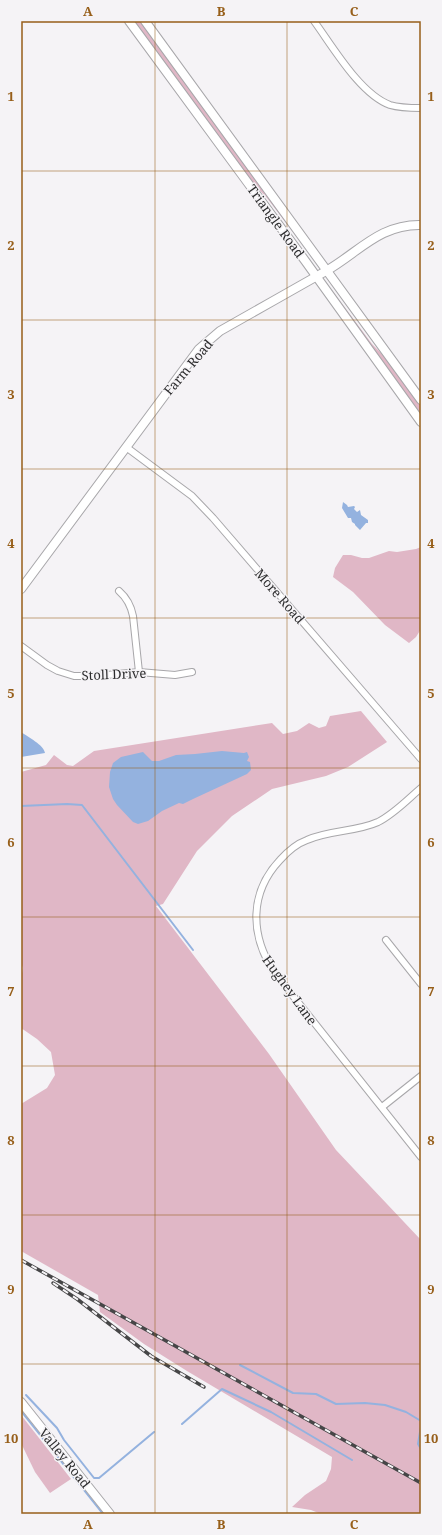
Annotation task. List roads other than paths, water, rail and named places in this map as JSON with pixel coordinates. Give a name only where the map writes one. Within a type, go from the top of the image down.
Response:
[{"type":"street","name":"Triangle Road","points":[[129,21],[421,422]]},
{"type":"street","name":"Triangle Road","points":[[145,21],[328,270],[421,400]]},
{"type":"street","points":[[314,21],[345,63],[371,94],[390,105],[406,108],[421,108]]},
{"type":"street","name":"Farm Road","points":[[21,589],[199,349],[211,338],[220,331],[328,270],[380,234],[403,226],[421,225]]},
{"type":"street","name":"More Road","points":[[126,448],[192,496],[213,518],[421,759]]},
{"type":"street","points":[[119,591],[125,596],[131,607],[139,672]]},
{"type":"street","name":"Stoll Drive","points":[[21,646],[47,665],[74,676],[96,676],[139,672],[175,675],[192,672]]},
{"type":"street","name":"Hughey Lane","points":[[421,788],[393,812],[376,822],[315,837],[296,845],[287,852],[265,880],[260,893],[256,922],[258,939],[264,957],[270,967],[421,1157]]},
{"type":"street","points":[[386,940],[421,984]]},
{"type":"street","points":[[382,1108],[421,1076]]},
{"type":"street","name":"Valley Road","points":[[21,1402],[110,1514]]},
{"type":"water","points":[[343,502],[348,507],[354,506],[354,509],[357,512],[360,510],[361,515],[368,520],[368,523],[366,523],[360,530],[352,522],[351,518],[348,518],[342,508]]},
{"type":"water","points":[[21,732],[39,744],[45,753],[21,757]]},
{"type":"water","points":[[222,751],[247,752],[249,757],[247,761],[250,762],[251,770],[247,774],[183,804],[179,803],[162,811],[148,821],[138,824],[133,822],[113,799],[109,787],[110,772],[113,763],[121,757],[143,752],[152,761],[159,761],[176,755]]},
{"type":"waterway","points":[[21,806],[67,804],[82,805],[193,950]]},
{"type":"waterway","points":[[240,1365],[293,1393],[316,1394],[336,1404],[365,1403],[385,1405],[406,1412],[421,1421]]},
{"type":"waterway","points":[[182,1424],[222,1389],[271,1412],[352,1460]]},
{"type":"waterway","points":[[26,1395],[57,1428],[64,1440],[94,1478],[99,1478],[154,1432]]},
{"type":"waterway","points":[[21,1411],[103,1514]]},
{"type":"waterway","points":[[421,1426],[418,1444],[421,1449]]},
{"type":"railway","points":[[21,1260],[421,1483]]},
{"type":"railway","points":[[53,1283],[77,1299],[151,1356],[204,1387]]}]
